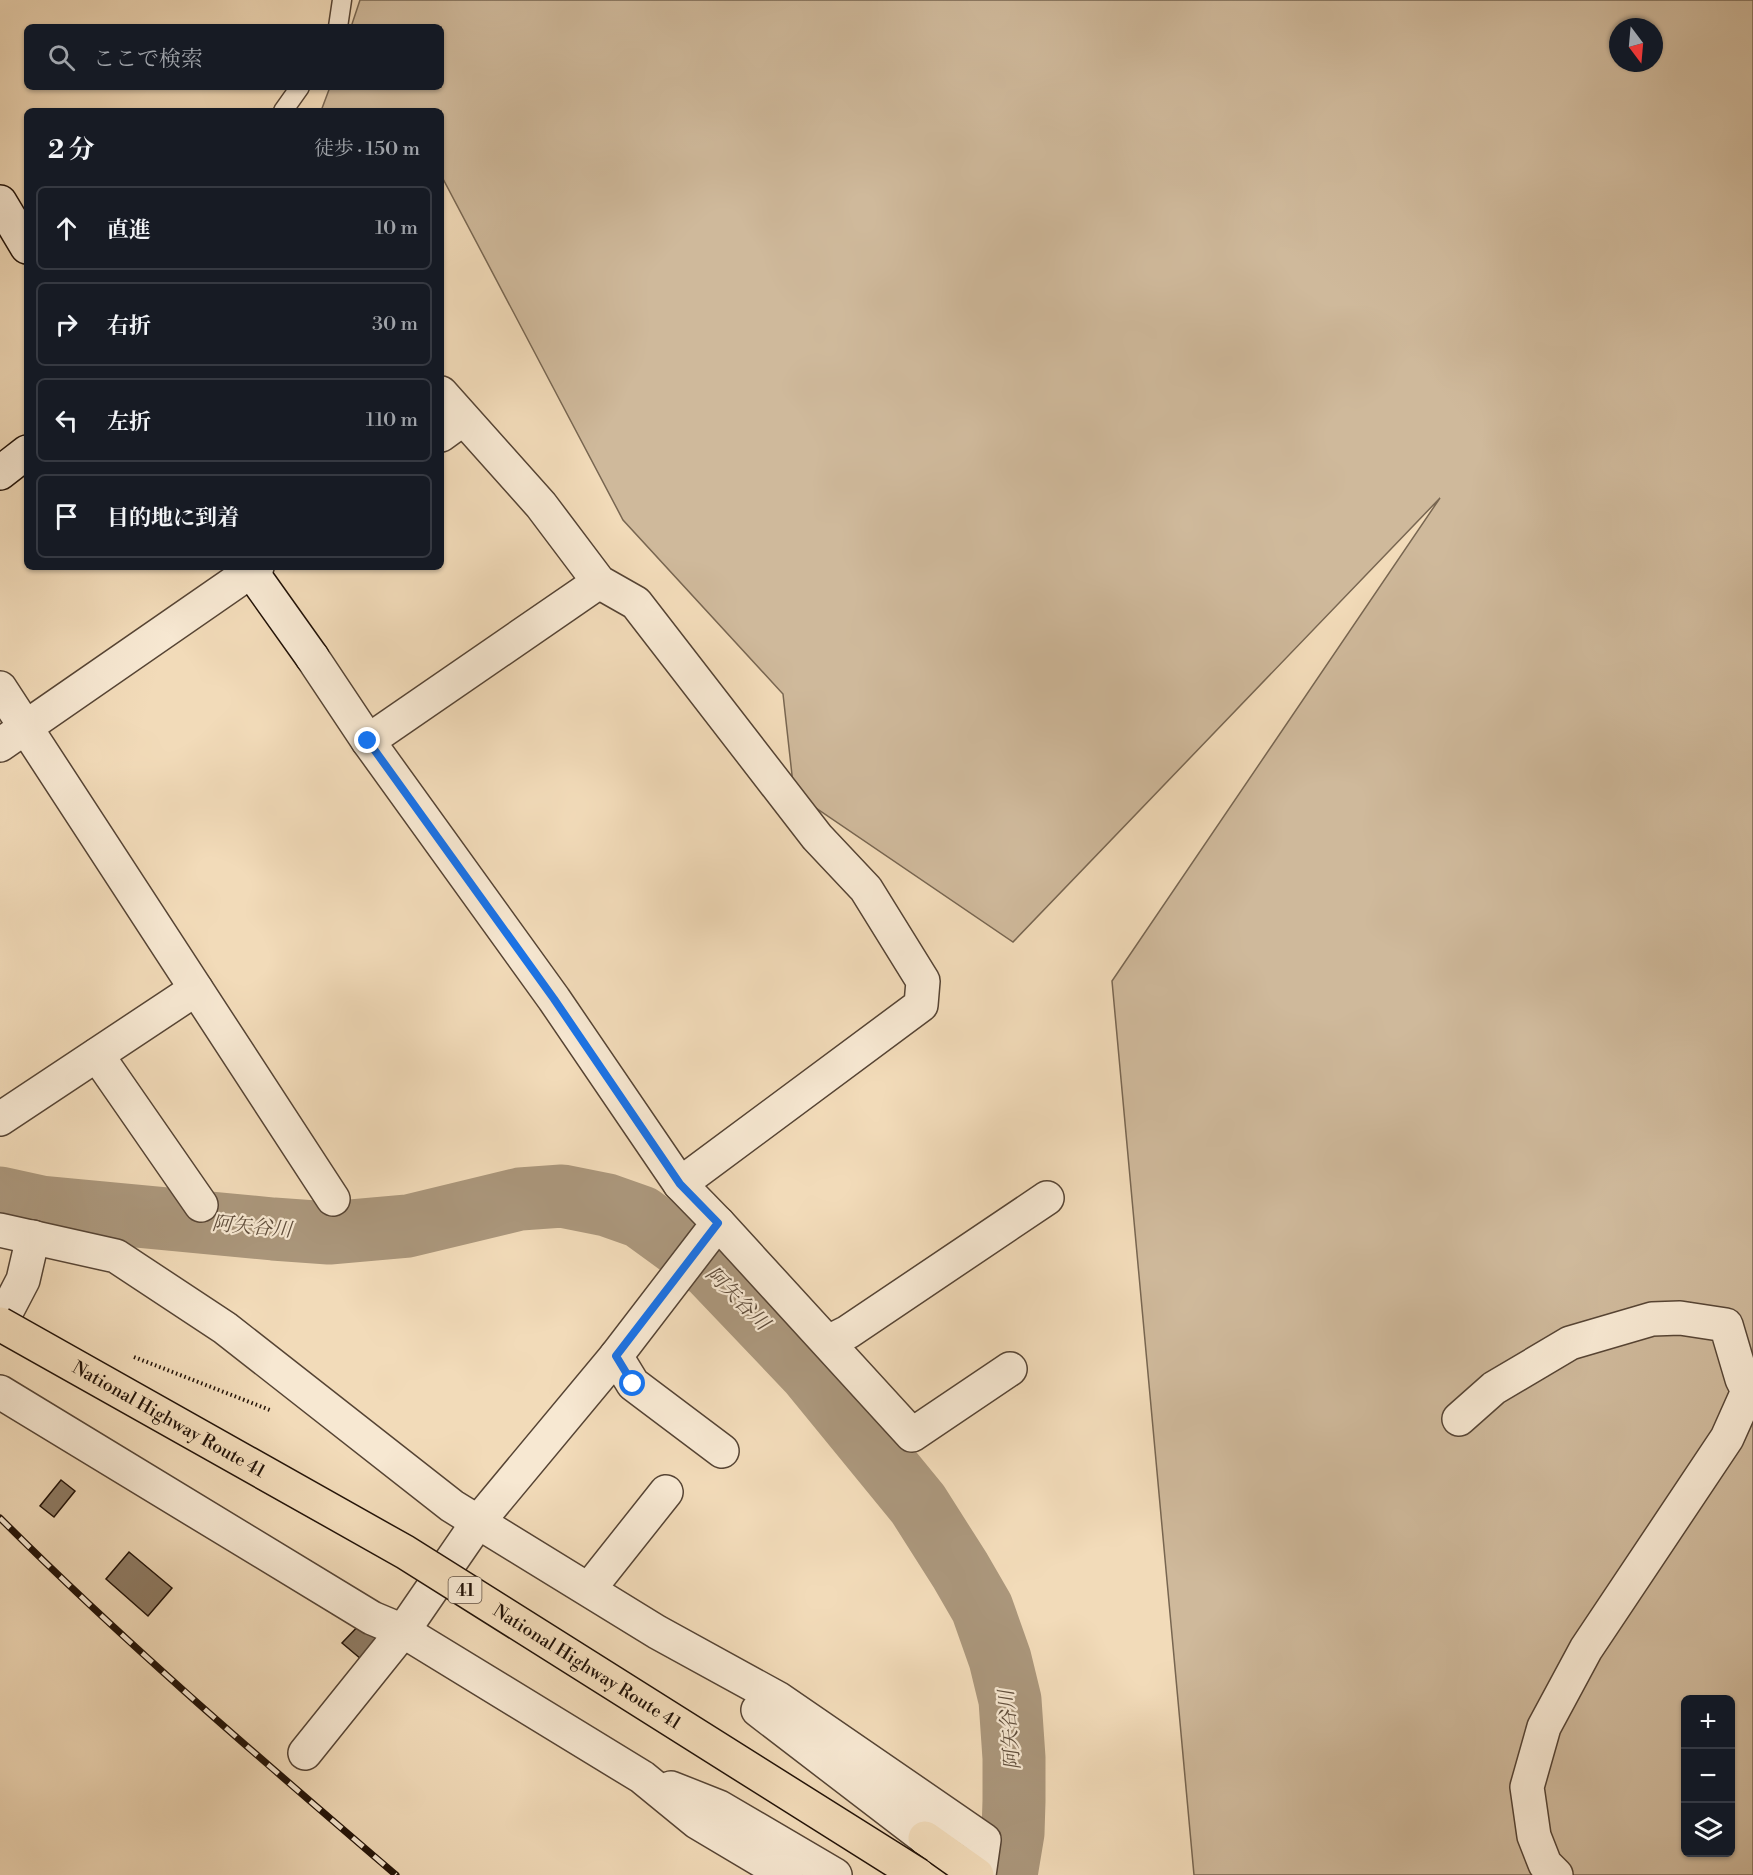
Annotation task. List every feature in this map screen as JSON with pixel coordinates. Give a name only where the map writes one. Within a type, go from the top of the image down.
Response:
[{"type":"highway","name":"National Highway Route 41","points":[[0,1324],[405,1552],[918,1875]]},
{"type":"highway","points":[[925,1839],[978,1875]]},
{"type":"street","points":[[0,202],[24,242]]},
{"type":"street","points":[[444,402],[452,427],[542,505],[599,582],[636,603],[817,837],[866,889],[923,981],[921,1005],[680,1184]]},
{"type":"street","points":[[0,472],[24,454]]},
{"type":"street","points":[[13,736],[249,570]]},
{"type":"street","points":[[253,570],[368,741],[554,999],[712,1230],[828,1342],[912,1435],[1010,1369]]},
{"type":"street","points":[[368,741],[599,582]]},
{"type":"street","points":[[0,688],[13,736],[196,989],[333,1199]]},
{"type":"street","points":[[0,1119],[196,989]]},
{"type":"street","points":[[97,1055],[201,1205]]},
{"type":"street","points":[[828,1342],[848,1332],[1047,1198]]},
{"type":"street","points":[[0,1230],[116,1256],[225,1328],[452,1506],[657,1632],[779,1699],[984,1840],[978,1875]]},
{"type":"street","points":[[305,1753],[403,1631],[478,1522],[616,1356],[712,1230]]},
{"type":"street","points":[[0,1324],[23,1280],[33,1237]]},
{"type":"street","points":[[1459,1419],[1494,1388],[1570,1343],[1653,1319],[1680,1318],[1726,1325],[1742,1379],[1748,1391],[1728,1438],[1586,1649],[1544,1727],[1527,1787],[1534,1836],[1545,1863],[1556,1875]]},
{"type":"street","points":[[616,1356],[633,1384],[722,1451]]},
{"type":"street","points":[[0,1392],[372,1618],[403,1631],[642,1777],[697,1822],[786,1875]]},
{"type":"street","points":[[588,1589],[666,1492]]},
{"type":"street","points":[[657,1632],[925,1839]]},
{"type":"street","points":[[642,1777],[719,1807],[835,1875]]},
{"type":"lane","points":[[338,24],[342,0]]},
{"type":"lane","points":[[286,108],[298,90]]},
{"type":"path","points":[[130,1356],[275,1412]]},
{"type":"shaded area","points":[[360,0],[1753,0],[1753,1875],[1194,1875],[1112,981],[1440,498],[1013,942],[794,793],[783,694],[623,520],[444,181],[444,108],[322,108],[329,90],[444,90],[444,24],[352,24]]},
{"type":"building","points":[[61,1480],[75,1491],[54,1517],[40,1506]]},
{"type":"building","points":[[129,1552],[172,1588],[148,1616],[106,1579]]},
{"type":"building","points":[[364,1620],[381,1636],[361,1659],[342,1643]]},
{"type":"waterway","name":"阿矢谷川","points":[[0,1198],[41,1207],[329,1233],[408,1226],[520,1199],[562,1196],[607,1205],[641,1217],[711,1268],[810,1372],[918,1504],[982,1608],[1000,1659],[1010,1700],[1014,1801],[1013,1833],[1006,1875]]},
{"type":"railway","points":[[0,1518],[145,1656],[396,1875]]},
{"type":"route","points":[[368,741],[554,999],[680,1184],[718,1223],[616,1356],[633,1384]]}]
